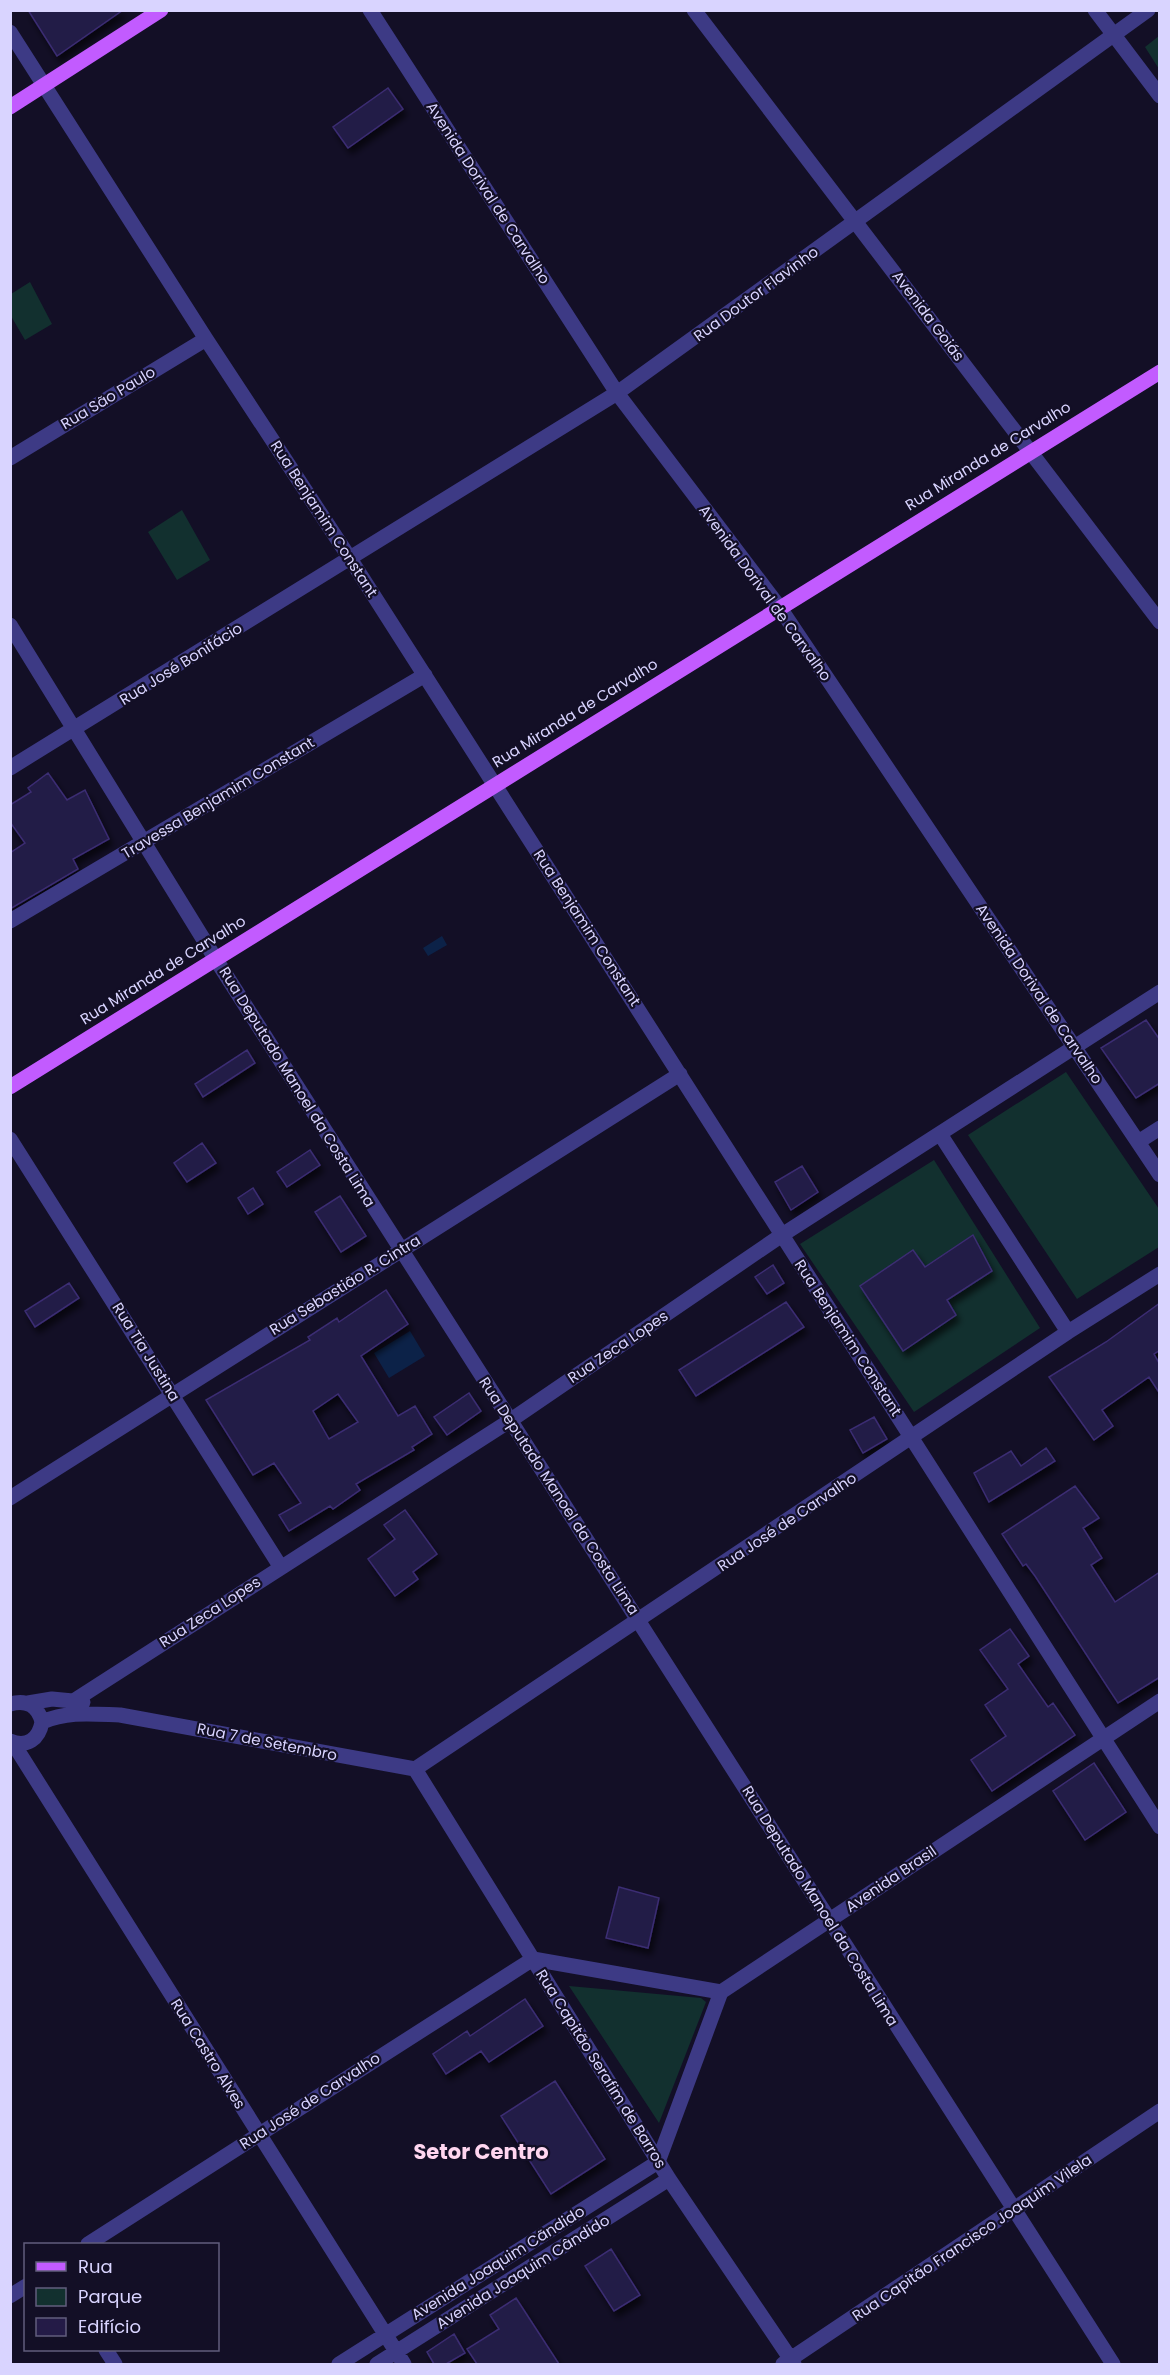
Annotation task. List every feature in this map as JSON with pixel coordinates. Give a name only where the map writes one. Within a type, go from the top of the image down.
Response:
[{"type":"main road","points":[[10,107],[161,10]]},
{"type":"main road","name":"Rua Miranda de Carvalho","points":[[10,1087],[1029,451],[1160,372]]},
{"type":"street","name":"Avenida Dorival de Carvalho","points":[[370,10],[617,393],[780,608],[1160,1175]]},
{"type":"street","name":"Avenida Goiás","points":[[694,10],[1160,622]]},
{"type":"street","points":[[1095,10],[1160,96]]},
{"type":"street","name":"Rua Doutor Flavinho","points":[[351,560],[617,393],[1148,10]]},
{"type":"street","name":"Rua Benjamim Constant","points":[[10,32],[425,675],[1160,1827]]},
{"type":"street","name":"Rua São Paulo","points":[[10,458],[206,339]]},
{"type":"street","name":"Rua José Bonifácio","points":[[10,768],[351,560]]},
{"type":"street","name":"Rua Deputado Manoel da Costa Lima","points":[[10,625],[215,958],[400,1250],[511,1420],[1012,2211],[1113,2364]]},
{"type":"street","name":"Travessa Benjamim Constant","points":[[10,921],[425,675]]},
{"type":"street","name":"Rua Zeca Lopes","points":[[75,1700],[280,1566],[511,1420],[782,1234],[1160,992]]},
{"type":"street","name":"Rua Sebastião R. Cintra","points":[[10,1498],[680,1074]]},
{"type":"street","points":[[1138,1142],[1160,1128]]},
{"type":"street","points":[[940,1134],[1068,1332]]},
{"type":"street","name":"Rua Tia Justina","points":[[10,1139],[174,1394],[280,1566]]},
{"type":"street","name":"Rua José de Carvalho","points":[[415,1769],[1068,1332],[1160,1274]]},
{"type":"street","name":"Rua 7 de Setembro","points":[[17,1701],[75,1700],[100,1706],[120,1715]]},
{"type":"street","points":[[12,1742],[29,1742],[36,1737],[42,1722],[35,1707],[17,1701]]},
{"type":"street","name":"Avenida Brasil","points":[[721,1992],[1102,1737],[1160,1701]]},
{"type":"street","name":"Rua 7 de Setembro","points":[[42,1722],[58,1715],[77,1713],[120,1715],[415,1769]]},
{"type":"street","name":"Rua Castro Alves","points":[[12,1742],[400,2359]]},
{"type":"street","name":"Rua Capitão Serafim de Barros","points":[[415,1769],[658,2162],[790,2363]]},
{"type":"street","points":[[533,1959],[721,1992],[658,2162]]},
{"type":"street","name":"Rua José de Carvalho","points":[[89,2243],[533,1959]]},
{"type":"street","name":"Rua Capitão Francisco Joaquim Vilela","points":[[790,2363],[1160,2110]]},
{"type":"street","name":"Avenida Joaquim Cãndido","points":[[339,2364],[658,2162]]},
{"type":"street","name":"Avenida Joaquim Cândido","points":[[377,2364],[400,2359],[669,2179]]},
{"type":"street","points":[[10,2296],[24,2287]]},
{"type":"street","points":[[107,2351],[115,2364]]},
{"type":"green space","points":[[1159,36],[1159,69],[1145,47]]},
{"type":"green space","points":[[30,282],[52,324],[25,340],[11,316],[11,294]]},
{"type":"green space","points":[[182,510],[210,560],[177,580],[148,532]]},
{"type":"green space","points":[[1066,1072],[1159,1209],[1159,1247],[1077,1299],[968,1135]]},
{"type":"green space","points":[[934,1160],[1040,1328],[914,1412],[800,1244]]},
{"type":"green space","points":[[569,1986],[701,1998],[706,2002],[659,2123]]},
{"type":"water","points":[[442,936],[447,945],[428,956],[423,948]]},
{"type":"water","points":[[410,1331],[425,1356],[389,1378],[374,1353]]},
{"type":"building","points":[[28,10],[123,10],[57,56]]},
{"type":"building","points":[[388,88],[403,109],[348,148],[333,127]]},
{"type":"building","points":[[48,773],[67,800],[85,790],[109,839],[73,859],[78,869],[10,909],[10,853],[25,843],[10,822],[10,805],[31,792],[28,788]]},
{"type":"building","points":[[1146,1020],[1160,1040],[1160,1083],[1136,1098],[1101,1048]]},
{"type":"building","points":[[247,1050],[255,1063],[203,1097],[195,1084]]},
{"type":"building","points":[[202,1143],[216,1163],[187,1182],[174,1163]]},
{"type":"building","points":[[310,1150],[320,1165],[287,1187],[277,1172]]},
{"type":"building","points":[[802,1166],[818,1192],[791,1210],[775,1182]]},
{"type":"building","points":[[253,1188],[263,1204],[248,1214],[238,1198]]},
{"type":"building","points":[[340,1196],[366,1236],[341,1252],[315,1212]]},
{"type":"building","points":[[973,1235],[992,1271],[947,1300],[956,1315],[903,1351],[860,1286],[913,1250],[925,1267]]},
{"type":"building","points":[[773,1265],[784,1283],[767,1294],[755,1277]]},
{"type":"building","points":[[69,1283],[79,1298],[35,1327],[25,1311]]},
{"type":"building","points":[[386,1290],[408,1324],[361,1356],[398,1416],[415,1406],[432,1434],[412,1447],[414,1450],[356,1484],[360,1490],[333,1509],[330,1506],[289,1531],[279,1515],[301,1503],[274,1463],[253,1475],[206,1400],[310,1340],[308,1337],[337,1318],[339,1322]],"holes":[[[338,1394],[358,1422],[329,1439],[313,1411]]]},
{"type":"building","points":[[786,1302],[804,1327],[696,1396],[679,1370]]},
{"type":"building","points":[[1160,1303],[1160,1350],[1154,1354],[1160,1365],[1160,1394],[1149,1377],[1102,1410],[1113,1426],[1094,1440],[1049,1377],[1106,1342]]},
{"type":"building","points":[[469,1393],[481,1411],[447,1435],[434,1417]]},
{"type":"building","points":[[874,1417],[887,1439],[863,1453],[850,1430]]},
{"type":"building","points":[[1046,1448],[1055,1461],[989,1502],[974,1473],[1011,1451],[1021,1466]]},
{"type":"building","points":[[1075,1486],[1099,1518],[1083,1528],[1102,1558],[1091,1565],[1115,1602],[1160,1572],[1160,1677],[1118,1703],[1035,1576],[1026,1564],[1023,1566],[1002,1534]]},
{"type":"building","points":[[405,1510],[437,1554],[413,1572],[418,1579],[395,1596],[368,1559],[395,1539],[384,1525]]},
{"type":"building","points":[[1010,1629],[1029,1656],[1018,1664],[1048,1707],[1053,1703],[1075,1735],[992,1791],[971,1760],[1006,1736],[985,1705],[1008,1689],[980,1650]]},
{"type":"building","points":[[1094,1763],[1126,1812],[1085,1840],[1053,1791]]},
{"type":"building","points":[[619,1887],[659,1898],[648,1948],[606,1938]]},
{"type":"building","points":[[525,1999],[543,2026],[489,2062],[481,2051],[446,2074],[433,2054],[467,2031],[470,2036]]},
{"type":"building","points":[[555,2081],[605,2159],[551,2194],[501,2116]]},
{"type":"building","points":[[611,2249],[640,2295],[614,2311],[585,2266]]},
{"type":"building","points":[[516,2298],[559,2364],[477,2364],[467,2349],[499,2329],[490,2315]]},
{"type":"building","points":[[454,2334],[465,2353],[446,2364],[434,2364],[427,2352]]},
{"type":"district","name":"Setor Centro","points":[[481,2152]]}]
